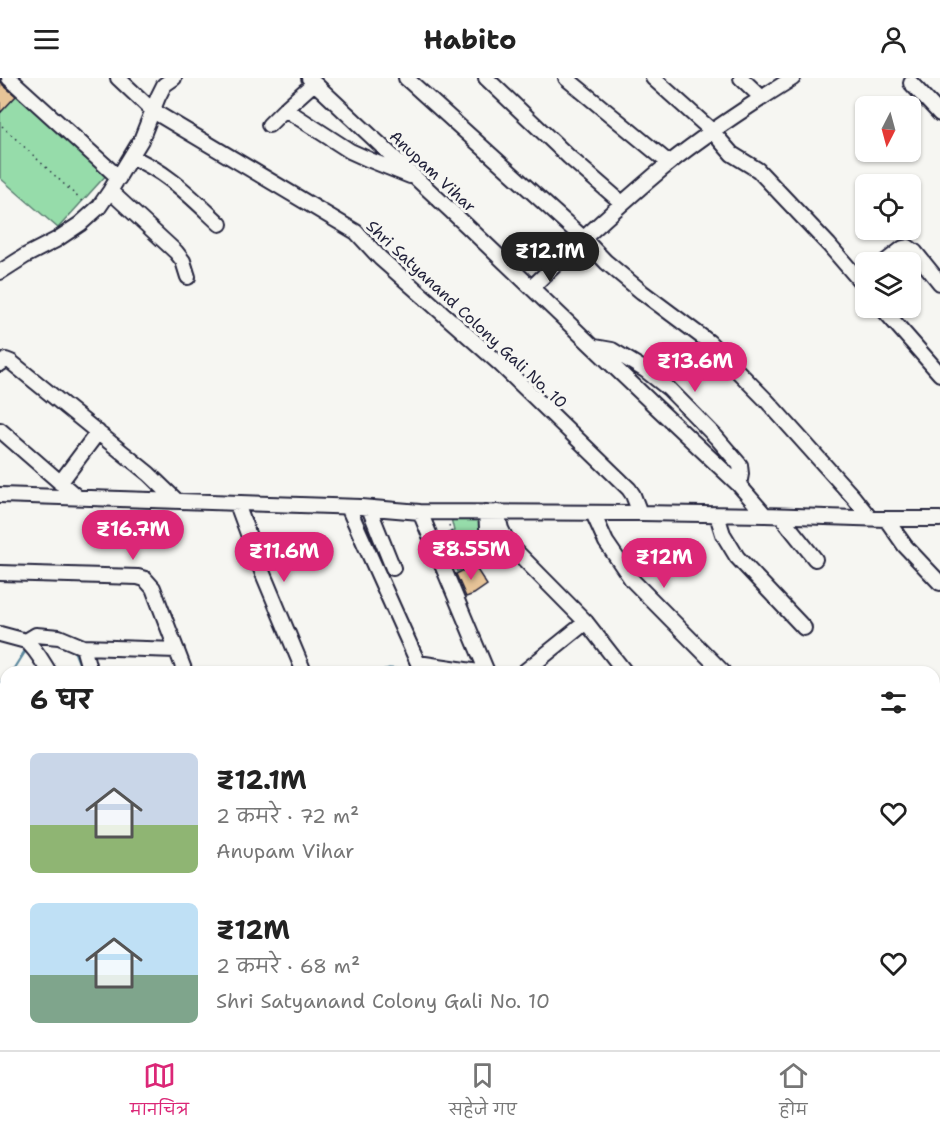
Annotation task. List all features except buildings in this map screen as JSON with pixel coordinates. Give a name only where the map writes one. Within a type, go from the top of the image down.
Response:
[{"type":"street","points":[[9,78],[118,178]]},
{"type":"street","name":"Shri Satyanand Colony Gali No. 10","points":[[118,78],[153,111],[356,232],[380,258],[507,372],[629,489],[640,513]]},
{"type":"street","points":[[3,266],[56,240],[80,224],[99,207],[141,140],[164,85],[174,78]]},
{"type":"street","points":[[406,78],[583,238],[606,262],[709,342],[789,426],[870,518]]},
{"type":"street","points":[[486,78],[569,157],[622,203]]},
{"type":"street","points":[[566,78],[669,164]]},
{"type":"street","points":[[653,78],[712,131],[732,154],[758,170],[855,273]]},
{"type":"street","points":[[741,78],[762,98]]},
{"type":"street","points":[[532,287],[583,238],[669,164],[712,131],[793,78]]},
{"type":"street","points":[[269,125],[311,81]]},
{"type":"street","name":"Anupam Vihar","points":[[311,81],[739,484],[765,515]]},
{"type":"street","points":[[911,83],[940,114]]},
{"type":"street","points":[[285,109],[350,151],[415,177]]},
{"type":"street","points":[[131,157],[144,162],[178,184],[220,224]]},
{"type":"street","points":[[110,191],[176,252],[183,261],[188,277]]},
{"type":"street","points":[[898,252],[908,247],[915,252]]},
{"type":"street","points":[[921,259],[940,283]]},
{"type":"street","points":[[891,318],[940,374]]},
{"type":"street","points":[[595,348],[612,350],[645,370],[669,389],[740,465],[739,484]]},
{"type":"street","points":[[0,364],[6,360],[11,362],[149,474],[177,501]]},
{"type":"street","points":[[0,430],[77,497]]},
{"type":"street","points":[[60,483],[98,432]]},
{"type":"street","points":[[0,495],[348,507],[420,512],[717,514],[940,519]]},
{"type":"street","points":[[237,504],[301,666]]},
{"type":"street","points":[[348,507],[418,663],[438,666]]},
{"type":"street","points":[[369,508],[393,568]]},
{"type":"street","points":[[420,512],[484,666]]},
{"type":"street","points":[[492,512],[487,528],[492,549]]},
{"type":"street","points":[[492,512],[508,543],[586,622],[620,666]]},
{"type":"street","points":[[593,513],[606,542],[632,580],[717,666]]},
{"type":"street","points":[[717,514],[723,534],[737,556],[804,628]]},
{"type":"street","points":[[783,516],[815,559]]},
{"type":"street","points":[[886,519],[905,546],[940,583]]},
{"type":"street","points":[[0,573],[145,579],[153,588],[183,666]]},
{"type":"street","points":[[532,666],[586,622]]},
{"type":"street","points":[[0,634],[30,645],[45,666]]},
{"type":"street","points":[[30,645],[36,635],[58,637],[83,647],[177,650]]},
{"type":"street","points":[[83,647],[88,666]]},
{"type":"path","points":[[2,126],[93,212]]},
{"type":"green space","points":[[20,91],[109,172],[58,228],[0,178],[0,113]]},
{"type":"green space","points":[[451,518],[483,519],[482,536],[489,555],[457,572],[455,567],[449,570],[436,537],[454,531]]},
{"type":"waterway","points":[[66,647],[75,652],[81,666]]},
{"type":"waterway","points":[[16,666],[27,648]]}]
